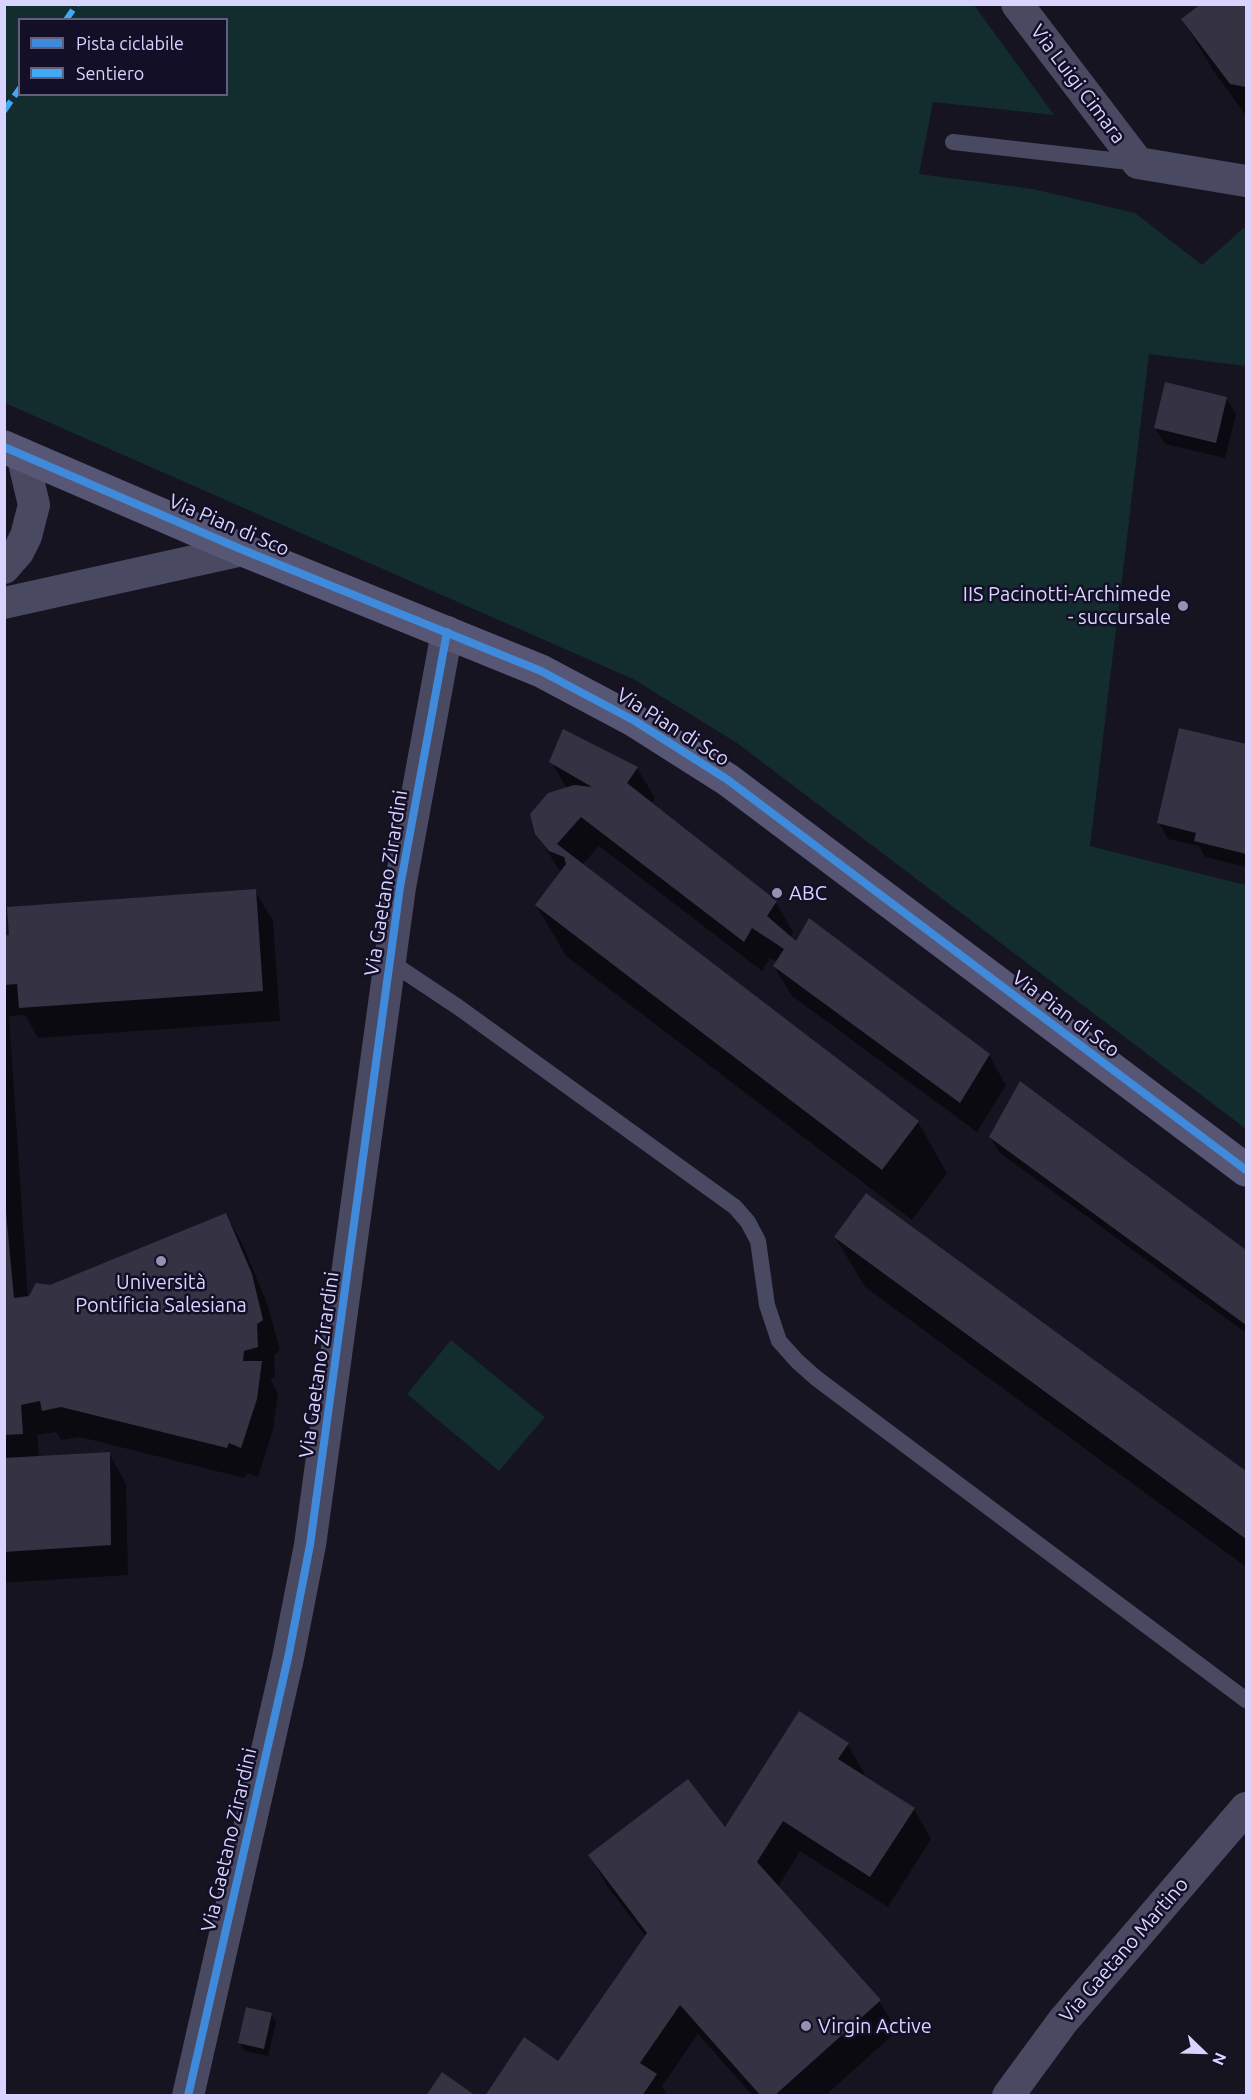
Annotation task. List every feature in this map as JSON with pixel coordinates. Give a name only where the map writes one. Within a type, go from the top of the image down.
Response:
[{"type":"street","name":"Via Luigi Cimara","points":[[1017,4],[1138,163]]},
{"type":"street","points":[[1138,163],[1246,180]]},
{"type":"street","points":[[4,567],[18,552],[26,536],[34,505],[13,450]]},
{"type":"street","name":"Via Pian di Sco","points":[[13,450],[243,549],[541,671],[635,720],[728,780],[1246,1170]]},
{"type":"street","points":[[4,603],[243,549]]},
{"type":"street","name":"Via Gaetano Zirardini","points":[[188,2096],[285,1669],[310,1545],[400,887],[447,632]]},
{"type":"street","name":"Via Gaetano Martino","points":[[1008,2096],[1070,2012],[1246,1808]]},
{"type":"lane","points":[[953,142],[1138,163]]},
{"type":"lane","points":[[389,961],[458,1007],[735,1207],[748,1222],[758,1241],[767,1305],[779,1341],[797,1360],[816,1378],[1246,1700]]},
{"type":"green space","points":[[5,4],[974,5],[1054,115],[933,102],[919,174],[1033,189],[1135,213],[1202,265],[1246,226],[1246,366],[1149,354],[1090,846],[1246,885],[1246,1129],[737,743],[633,679],[5,403]]},
{"type":"green space","points":[[451,1340],[545,1417],[499,1471],[407,1394]]},
{"type":"building","points":[[1201,4],[1246,4],[1246,87],[1230,84],[1181,19]]},
{"type":"building","points":[[1165,382],[1227,397],[1216,443],[1154,428]]},
{"type":"building","points":[[1179,728],[1246,744],[1246,854],[1194,841],[1196,833],[1157,823]]},
{"type":"building","points":[[563,729],[638,767],[627,783],[777,901],[767,916],[796,941],[809,918],[990,1054],[960,1103],[773,966],[784,949],[752,928],[744,942],[581,817],[557,844],[919,1121],[882,1170],[535,905],[566,864],[564,857],[549,851],[535,834],[530,814],[548,793],[574,785],[592,787],[549,762]]},
{"type":"building","points":[[256,889],[263,991],[19,1008],[17,984],[4,985],[4,936],[9,935],[7,907]]},
{"type":"building","points":[[1020,1081],[1246,1250],[1246,1325],[989,1137]]},
{"type":"building","points":[[4,1191],[14,1298],[29,1296],[36,1283],[50,1285],[226,1213],[252,1274],[263,1320],[257,1324],[258,1347],[244,1351],[243,1361],[262,1361],[257,1399],[241,1448],[229,1443],[227,1448],[61,1407],[42,1411],[40,1401],[21,1405],[23,1434],[4,1435]]},
{"type":"building","points":[[866,1193],[1246,1471],[1246,1539],[834,1237]]},
{"type":"building","points":[[110,1452],[111,1545],[4,1552],[4,1458]]},
{"type":"building","points":[[799,1711],[849,1743],[838,1759],[915,1808],[870,1877],[783,1821],[757,1862],[881,2000],[774,2096],[761,2096],[680,2005],[640,2063],[657,2074],[642,2096],[485,2096],[524,2037],[558,2061],[647,1933],[588,1855],[688,1779],[725,1827]]},
{"type":"building","points":[[246,2007],[272,2013],[264,2049],[238,2043]]},
{"type":"building","points":[[442,2072],[476,2096],[426,2096]]},
{"type":"marked path","points":[[67,18],[77,4]]},
{"type":"marked path","points":[[4,111],[18,91]]},
{"type":"cycle path","points":[[4,447],[243,550],[541,671],[635,721],[728,780],[1246,1170]]},
{"type":"cycle path","points":[[188,2096],[288,1658],[310,1545],[400,887],[447,632]]},
{"type":"place","name":"IIS Pacinotti-Archimede - succursale","points":[[1183,606]]},
{"type":"place","name":"ABC","points":[[777,893]]},
{"type":"place","name":"Università Pontificia Salesiana","points":[[161,1261]]},
{"type":"place","name":"Virgin Active","points":[[806,2026]]}]
